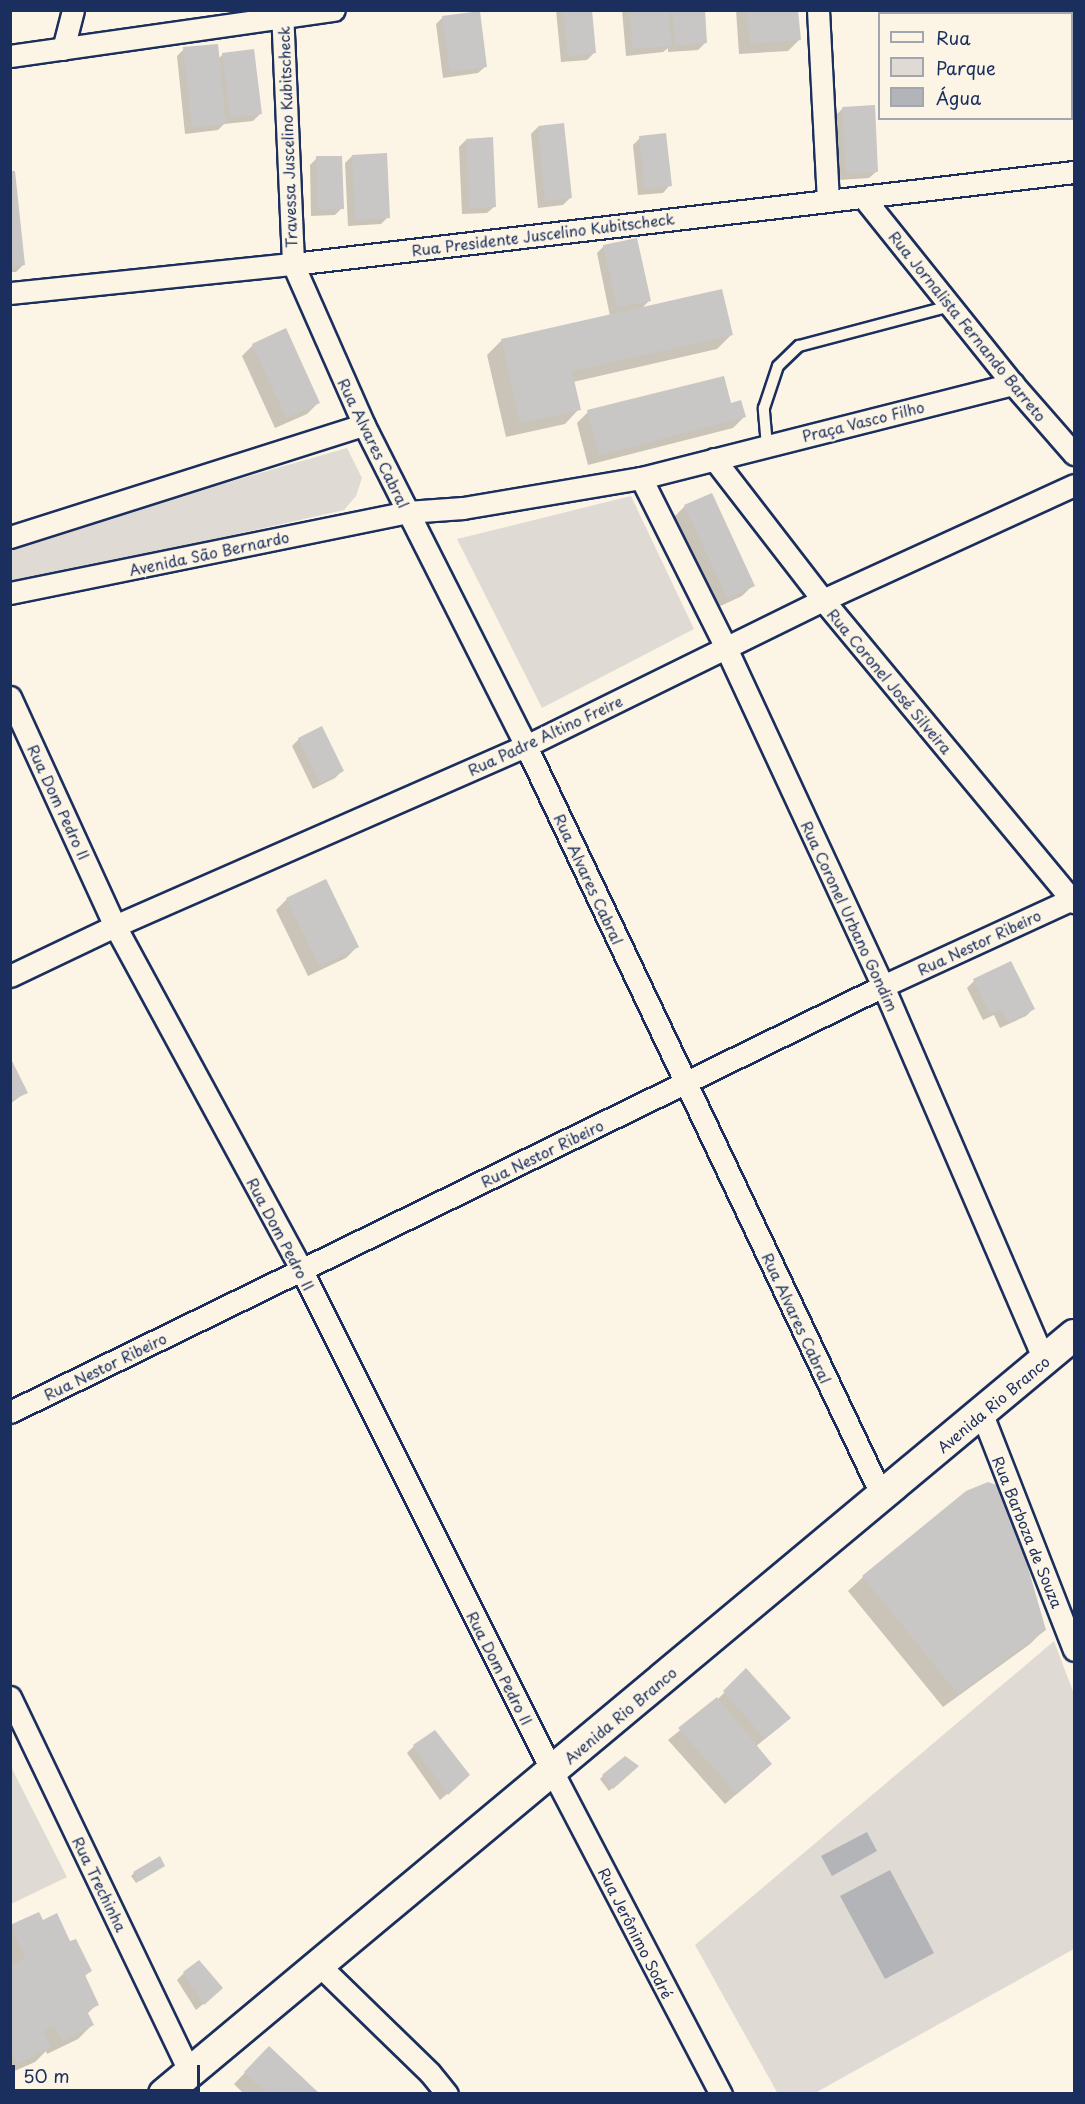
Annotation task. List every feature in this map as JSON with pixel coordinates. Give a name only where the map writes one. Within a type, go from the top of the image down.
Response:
[{"type":"main road","name":"Avenida Rio Branco","points":[[164,2094],[195,2083],[318,1964],[982,1414],[1074,1335]]},
{"type":"street","points":[[63,48],[73,10]]},
{"type":"street","points":[[10,57],[282,14],[334,10]]},
{"type":"street","points":[[818,10],[828,200]]},
{"type":"street","name":"Travessa Juscelino Kubitscheck","points":[[282,14],[293,264]]},
{"type":"street","name":"Rua Presidente Juscelino Kubitscheck","points":[[10,293],[293,264],[1074,172]]},
{"type":"street","name":"Rua Jornalista Fernando Barreto","points":[[863,197],[1013,384],[1074,454]]},
{"type":"street","name":"Rua Alvares Cabral","points":[[293,264],[364,424],[526,746],[882,1496]]},
{"type":"street","name":"Praça Vasco Filho","points":[[641,478],[1013,384]]},
{"type":"street","points":[[10,537],[364,424]]},
{"type":"street","name":"Rua Coronel José Silveira","points":[[714,459],[823,600],[1074,900]]},
{"type":"street","name":"Avenida São Bernardo","points":[[10,593],[407,512],[463,508],[641,478]]},
{"type":"street","name":"Rua Coronel Urbano Gondim","points":[[641,478],[726,648],[883,987],[1044,1360]]},
{"type":"street","name":"Rua Padre Altino Freire","points":[[10,976],[115,926],[526,746],[823,600],[1074,485]]},
{"type":"street","name":"Rua Dom Pedro II","points":[[10,697],[115,926],[301,1269],[552,1771]]},
{"type":"street","name":"Rua Nestor Ribeiro","points":[[10,1412],[883,987],[1074,900]]},
{"type":"street","name":"Rua Barboza de Souza","points":[[982,1414],[1074,1650]]},
{"type":"street","name":"Rua Trechinha","points":[[10,1697],[195,2083]]},
{"type":"street","name":"Rua Jerônimo Sodré","points":[[552,1771],[721,2094]]},
{"type":"street","points":[[318,1964],[430,2073],[447,2094]]},
{"type":"lane","points":[[767,446],[764,408],[778,366],[799,346],[950,306]]},
{"type":"green space","points":[[347,448],[362,478],[356,496],[344,510],[11,585],[11,545]]},
{"type":"green space","points":[[631,496],[694,629],[542,708],[457,539]]},
{"type":"green space","points":[[1054,1641],[1074,1694],[1074,1949],[815,2093],[778,2094],[695,1945]]},
{"type":"green space","points":[[10,1765],[67,1877],[11,1904],[10,1904]]},
{"type":"water","points":[[867,1832],[877,1851],[832,1876],[821,1856]]},
{"type":"water","points":[[890,1870],[934,1953],[885,1979],[840,1896]]},
{"type":"building","points":[[563,10],[592,10],[596,53],[568,56]]},
{"type":"building","points":[[629,10],[668,10],[672,46],[633,49]]},
{"type":"building","points":[[672,10],[705,10],[707,43],[675,46]]},
{"type":"building","points":[[747,10],[798,10],[801,40],[750,44]]},
{"type":"building","points":[[480,11],[487,67],[450,71],[442,16]]},
{"type":"building","points":[[218,44],[226,124],[192,127],[183,47]]},
{"type":"building","points":[[254,49],[262,114],[230,117],[222,53]]},
{"type":"building","points":[[875,105],[878,172],[846,173],[842,107]]},
{"type":"building","points":[[564,123],[572,198],[545,201],[538,126]]},
{"type":"building","points":[[666,133],[672,186],[645,189],[639,136]]},
{"type":"building","points":[[493,137],[496,207],[469,208],[466,139]]},
{"type":"building","points":[[387,153],[390,218],[355,220],[352,155]]},
{"type":"building","points":[[316,156],[342,156],[344,209],[318,210]]},
{"type":"building","points":[[10,171],[15,171],[25,265],[10,267]]},
{"type":"building","points":[[637,238],[651,301],[617,308],[603,245]]},
{"type":"building","points":[[722,289],[733,335],[572,371],[581,410],[520,423],[501,339]]},
{"type":"building","points":[[286,328],[320,403],[286,418],[252,344]]},
{"type":"building","points":[[724,376],[731,403],[741,400],[746,417],[599,455],[587,410]]},
{"type":"building","points":[[712,493],[755,586],[727,598],[684,505]]},
{"type":"building","points":[[322,726],[344,771],[320,783],[298,738]]},
{"type":"building","points":[[326,879],[359,947],[319,966],[286,898]]},
{"type":"building","points":[[1011,961],[1035,1009],[1008,1022],[1001,1009],[990,1014],[973,979]]},
{"type":"building","points":[[10,1057],[28,1093],[10,1101]]},
{"type":"building","points":[[988,1482],[1005,1488],[1046,1630],[958,1694],[862,1576],[966,1491]]},
{"type":"building","points":[[746,1668],[791,1718],[765,1739],[723,1691]]},
{"type":"building","points":[[717,1697],[772,1764],[737,1794],[678,1728]]},
{"type":"building","points":[[435,1730],[470,1775],[448,1795],[413,1745]]},
{"type":"building","points":[[625,1756],[639,1766],[613,1789],[602,1775]]},
{"type":"building","points":[[160,1856],[165,1866],[140,1881],[133,1872]]},
{"type":"building","points":[[39,1912],[43,1920],[57,1913],[70,1941],[76,1939],[92,1971],[85,1975],[99,2005],[87,2011],[94,2025],[62,2041],[55,2026],[43,2031],[51,2047],[17,2064],[10,2050],[10,1959],[13,1965],[25,1958],[10,1925]]},
{"type":"building","points":[[199,1960],[223,1988],[204,2005],[183,1972]]},
{"type":"building","points":[[269,2046],[320,2094],[267,2094],[244,2072]]}]
